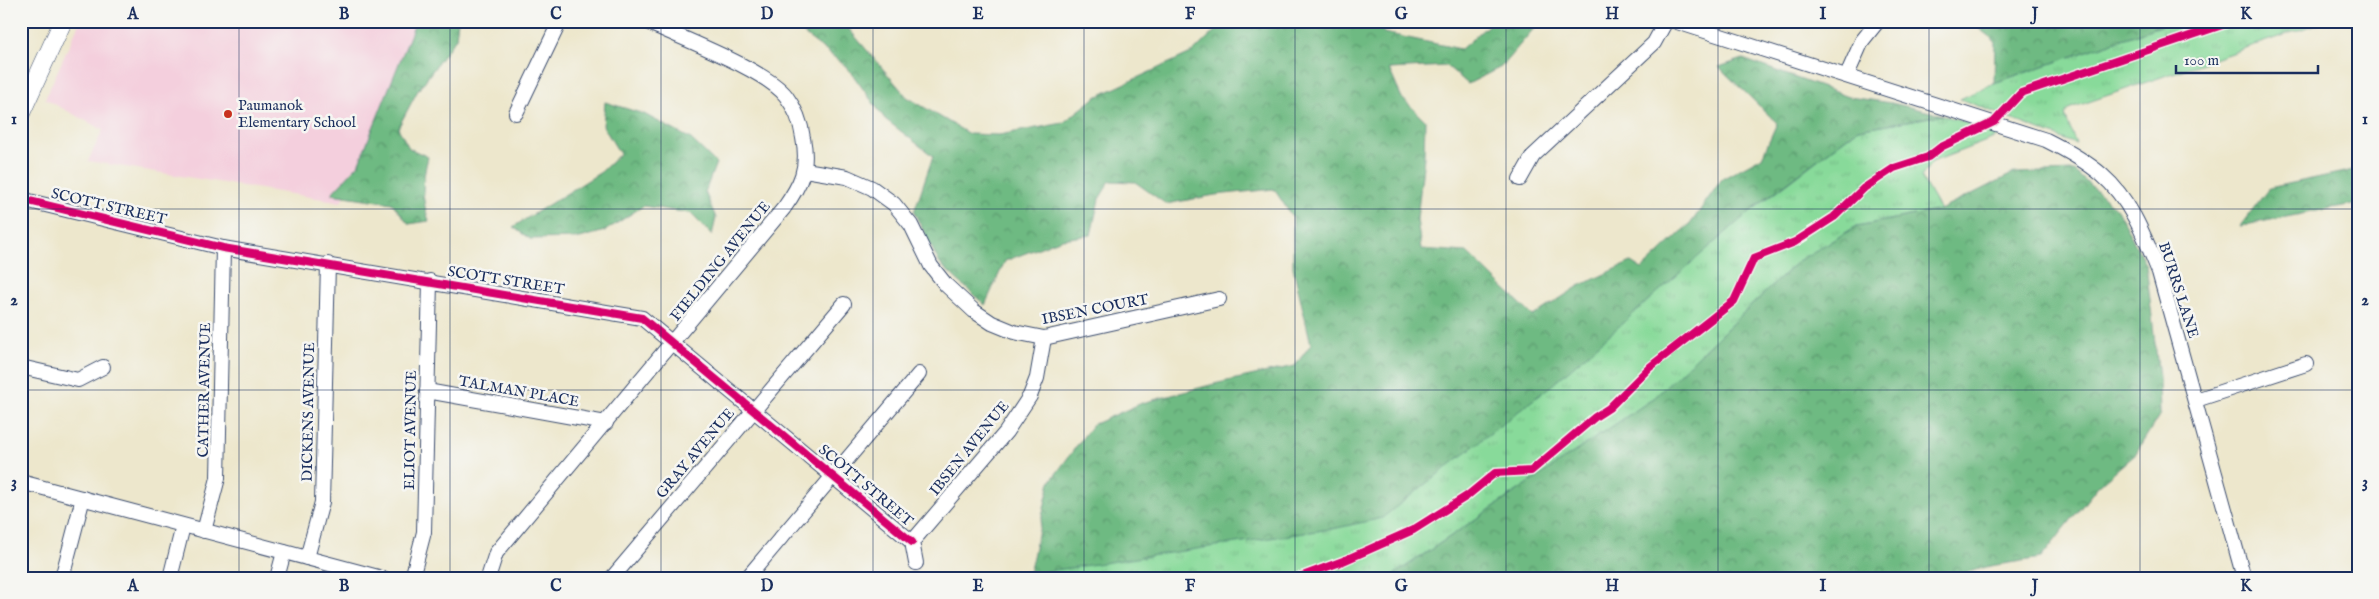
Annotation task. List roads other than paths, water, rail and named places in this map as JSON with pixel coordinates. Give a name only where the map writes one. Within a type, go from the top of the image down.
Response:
[{"type":"main road","points":[[21,113],[63,21]]},
{"type":"street","points":[[516,113],[560,21]]},
{"type":"street","name":"FIELDING AVENUE","points":[[488,578],[496,553],[784,208],[797,190],[805,170],[805,148],[802,127],[785,95],[754,72],[645,21]]},
{"type":"street","points":[[1520,179],[1533,156],[1654,43],[1666,21]]},
{"type":"street","name":"BURRS LANE","points":[[1674,21],[2046,140],[2077,157],[2103,176],[2125,202],[2142,230],[2159,272],[2244,578]]},
{"type":"street","points":[[1847,75],[1862,40],[1878,21]]},
{"type":"street","name":"IBSEN COURT","points":[[805,170],[847,177],[872,188],[894,204],[911,225],[931,266],[946,285],[974,311],[992,323],[1006,329],[1044,338],[1219,299]]},
{"type":"street","name":"SCOTT STREET","points":[[21,199],[223,248],[430,281],[642,318],[912,542]]},
{"type":"street","name":"CATHER AVENUE","points":[[204,531],[218,478],[223,248]]},
{"type":"street","name":"DICKENS AVENUE","points":[[308,558],[322,502],[328,264]]},
{"type":"street","name":"ELIOT AVENUE","points":[[412,578],[424,532],[430,281]]},
{"type":"street","name":"GRAY AVENUE","points":[[612,578],[844,304]]},
{"type":"street","name":"IBSEN AVENUE","points":[[912,542],[1006,432],[1030,396],[1037,378],[1044,338]]},
{"type":"street","points":[[2196,400],[2306,364]]},
{"type":"street","points":[[21,367],[78,380],[102,366]]},
{"type":"street","points":[[747,578],[920,374]]},
{"type":"street","name":"TALMAN PLACE","points":[[427,390],[606,423]]},
{"type":"street","points":[[21,482],[382,578]]},
{"type":"street","points":[[62,578],[83,498]]},
{"type":"street","points":[[170,578],[183,526]]},
{"type":"street","points":[[912,542],[916,563]]},
{"type":"street","points":[[277,578],[284,552]]},
{"type":"place","name":"Paumanok Elementary School","points":[[228,114]]}]
